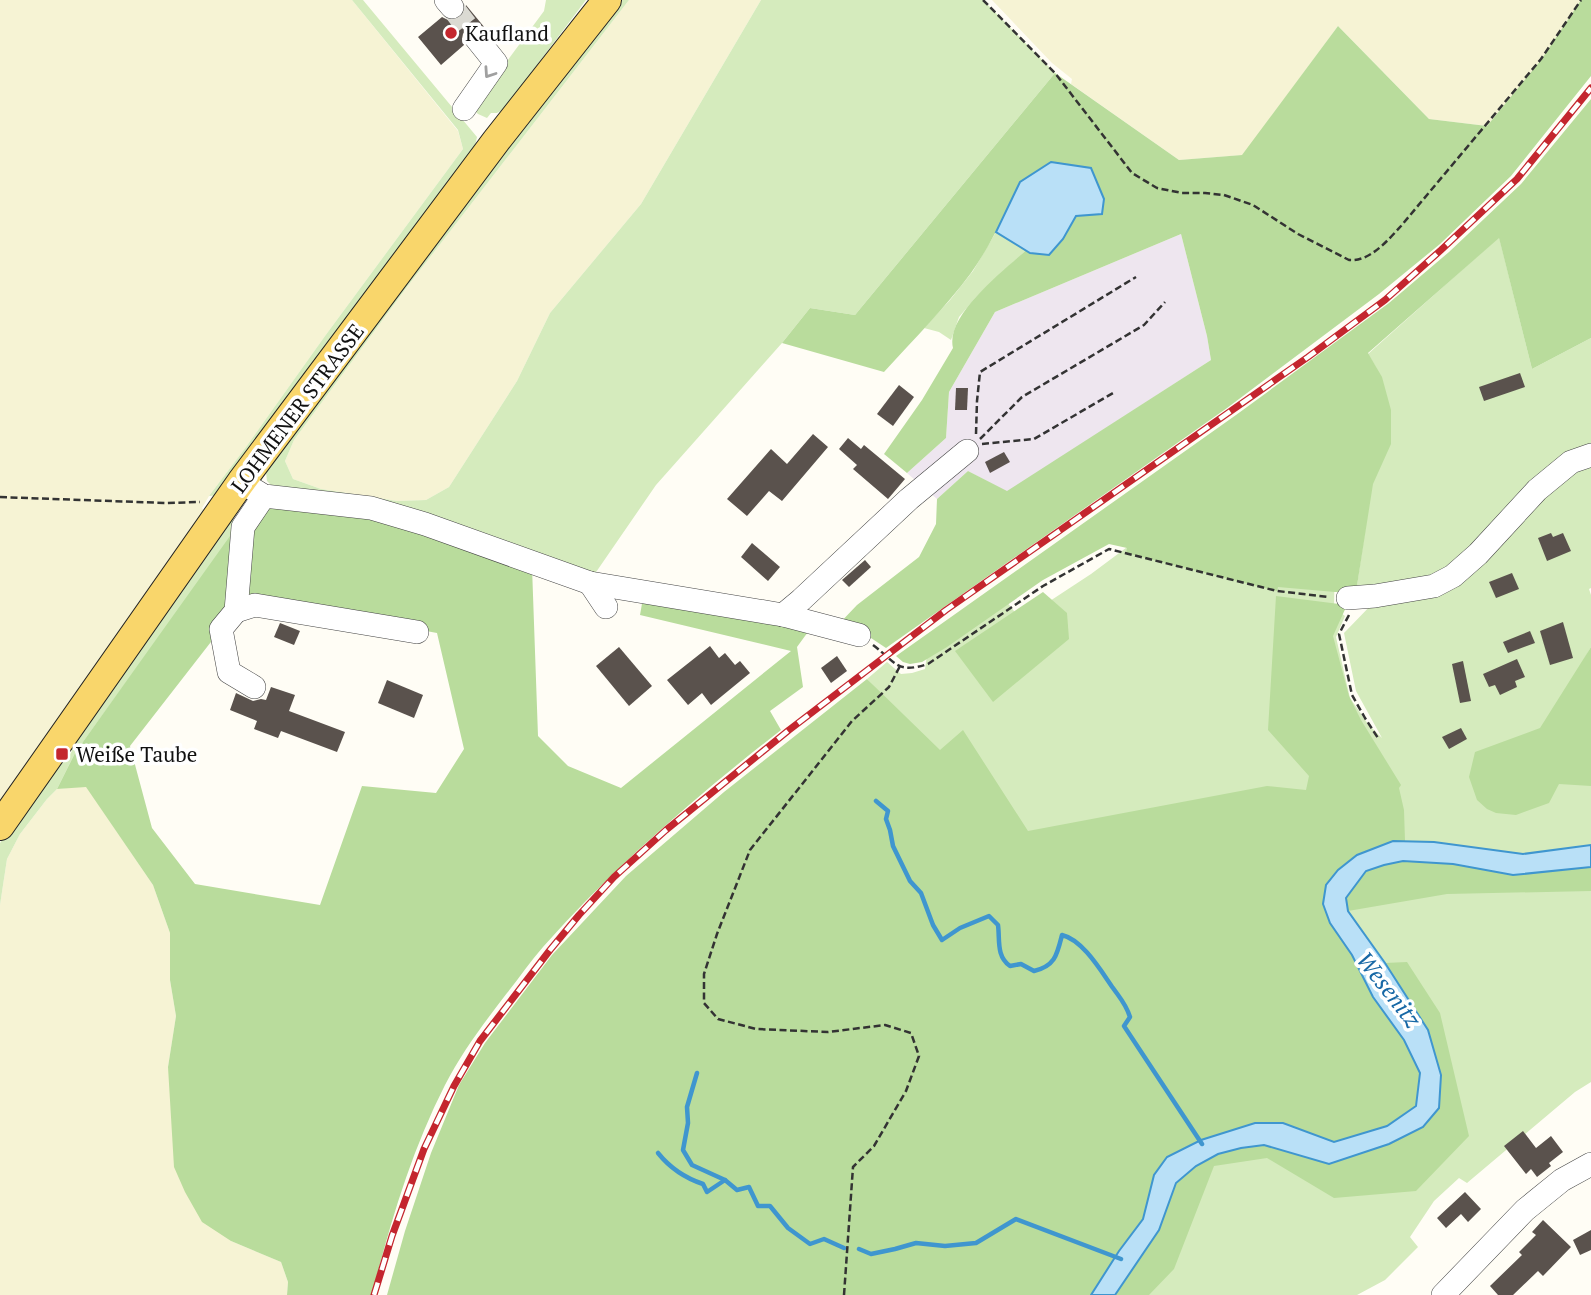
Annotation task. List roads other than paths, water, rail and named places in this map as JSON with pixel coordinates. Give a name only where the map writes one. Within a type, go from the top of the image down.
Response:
[{"type":"main road","name":"LOHMENER STRASSE","points":[[0,826],[245,493],[496,141],[607,0]]},
{"type":"street","points":[[464,109],[496,63],[476,38]]},
{"type":"street","points":[[783,615],[909,499],[970,449]]},
{"type":"street","points":[[1354,598],[1434,586],[1452,576],[1478,554],[1537,490],[1572,462],[1591,455]]},
{"type":"street","points":[[236,611],[245,493],[371,509],[425,524],[590,583],[783,615],[859,635]]},
{"type":"street","points":[[590,583],[606,607]]},
{"type":"street","points":[[254,687],[229,672],[221,629],[236,611],[255,605],[417,632]]},
{"type":"street","points":[[1443,1295],[1525,1210],[1562,1180],[1591,1164]]},
{"type":"water","points":[[1051,162],[1091,168],[1104,199],[1102,214],[1076,216],[1063,239],[1049,255],[1030,253],[996,232],[1020,182]]},
{"type":"water","name":"Wesenitz","points":[[1393,841],[1434,842],[1523,854],[1591,845],[1591,867],[1513,875],[1453,864],[1403,861],[1366,871],[1346,898],[1348,911],[1428,1030],[1441,1075],[1439,1108],[1423,1127],[1389,1144],[1329,1164],[1264,1145],[1218,1154],[1196,1166],[1176,1183],[1159,1230],[1115,1295],[1091,1295],[1143,1219],[1154,1175],[1167,1157],[1201,1140],[1255,1123],[1283,1123],[1334,1142],[1387,1126],[1416,1106],[1420,1073],[1404,1040],[1373,997],[1352,955],[1330,923],[1323,904],[1326,885],[1338,870],[1357,855]]},
{"type":"waterway","points":[[876,801],[888,811],[886,819],[893,846],[910,881],[921,893],[942,940],[960,928],[989,916],[998,925],[1002,957],[1010,966],[1021,964],[1034,971],[1047,966],[1056,954],[1062,935],[1084,949],[1125,1005],[1130,1017],[1124,1026],[1202,1144]]},
{"type":"waterway","points":[[697,1073],[687,1107],[688,1123],[683,1150],[692,1165],[725,1180],[737,1190],[749,1187],[758,1206],[770,1206],[788,1228],[810,1244],[824,1239],[844,1248]]},
{"type":"waterway","points":[[658,1153],[678,1172],[703,1184],[707,1192],[725,1180]]},
{"type":"waterway","points":[[859,1249],[871,1254],[916,1243],[945,1246],[976,1243],[1016,1219],[1121,1259]]},
{"type":"tunnel","points":[[452,7],[476,38]]},
{"type":"railway","points":[[374,1295],[424,1149],[454,1086],[480,1041],[550,950],[614,877],[666,830],[789,730],[946,610],[1308,357],[1385,300],[1517,179],[1591,88]]},
{"type":"place","name":"Kaufland","points":[[451,33]]},
{"type":"place","name":"Weiße Taube","points":[[62,754]]}]
